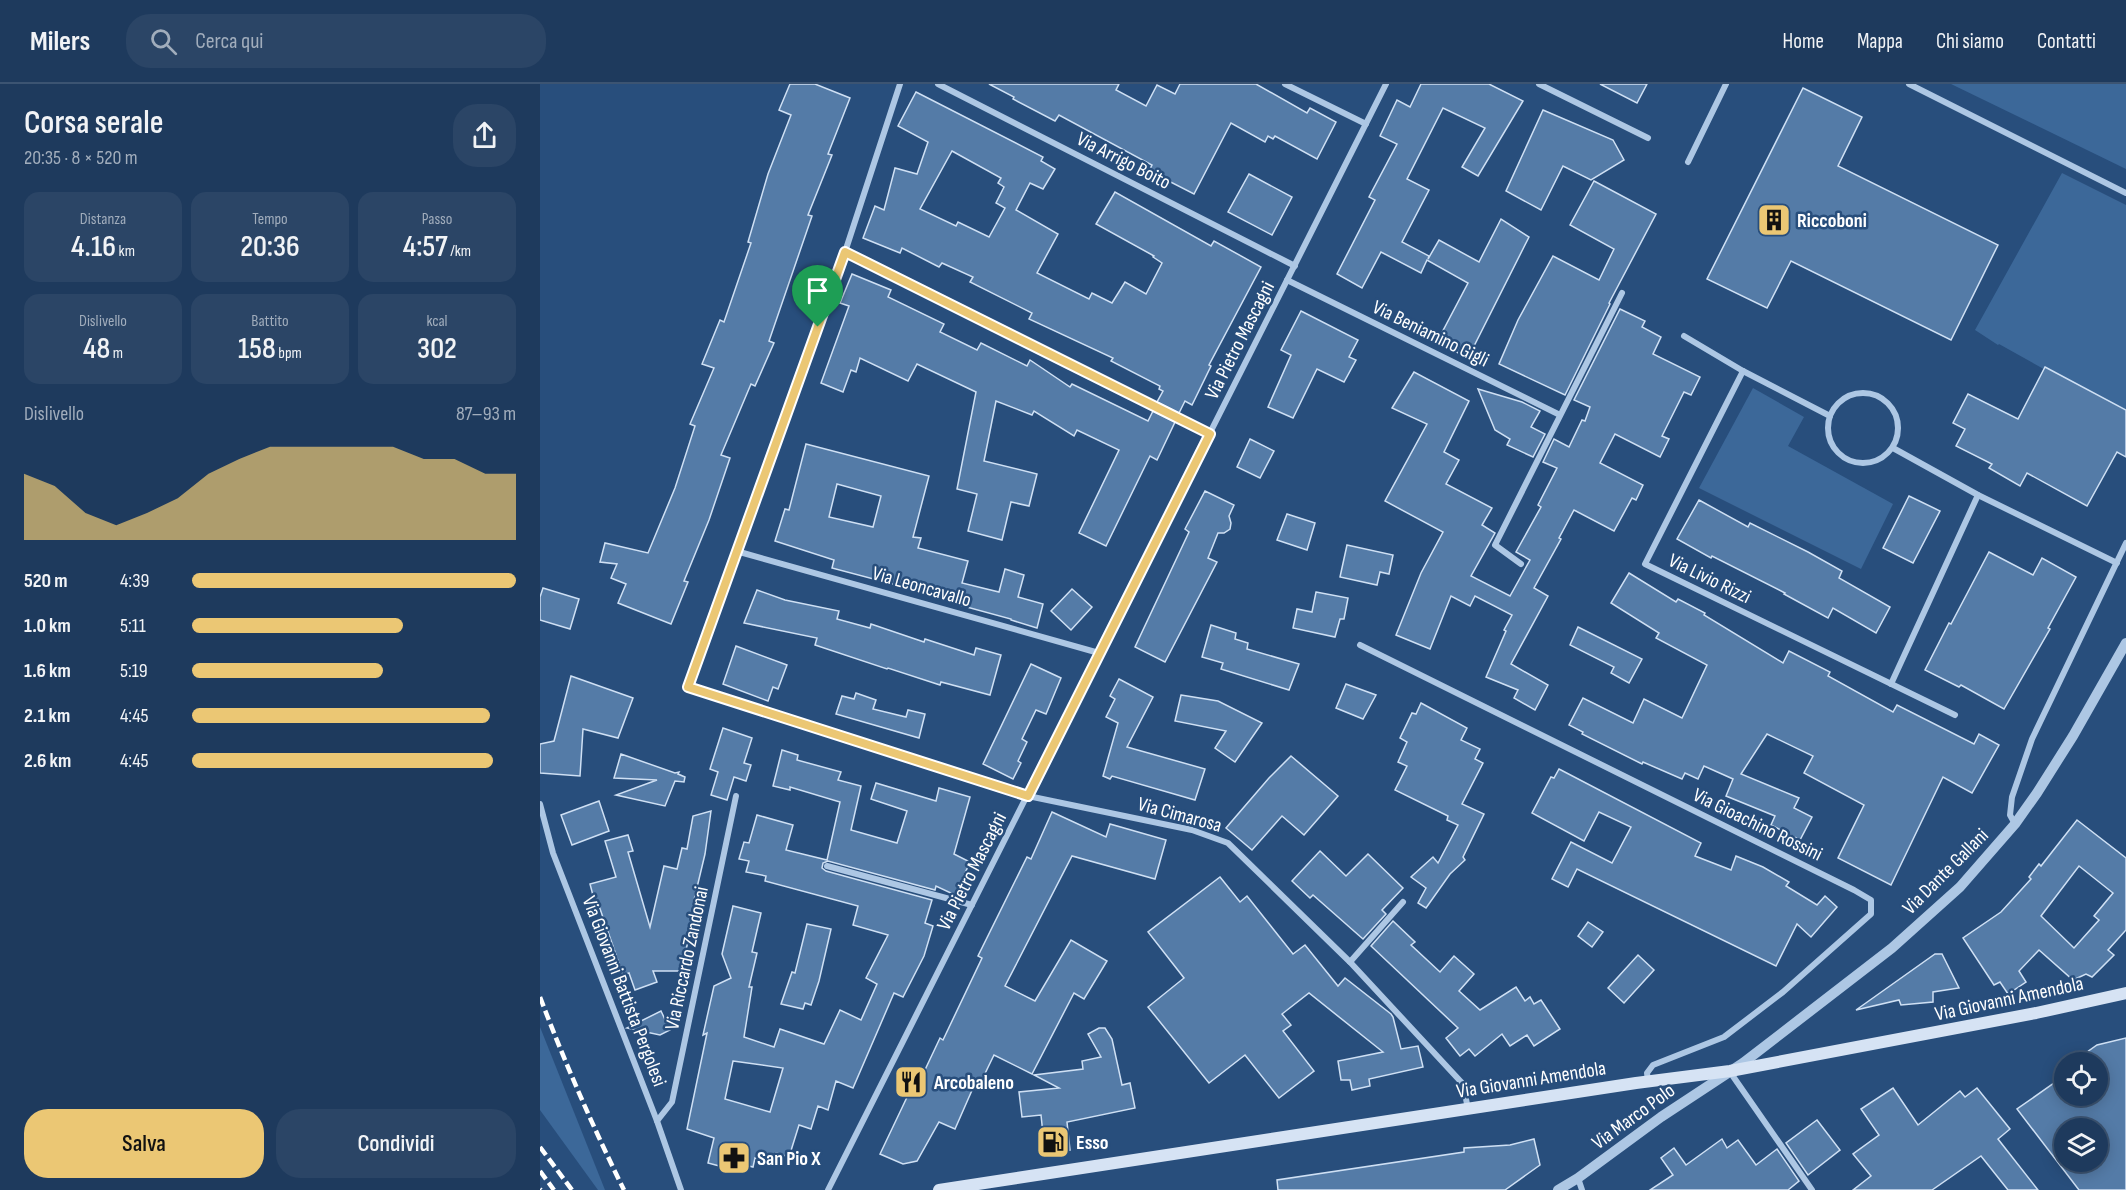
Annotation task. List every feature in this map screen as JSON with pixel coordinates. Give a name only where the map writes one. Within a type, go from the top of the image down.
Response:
[{"type":"main road","name":"Via Giovanni Amendola","points":[[939,1190],[1648,1081],[1730,1071],[2036,1013],[2126,993]]},
{"type":"street","points":[[736,552],[845,252],[900,84]]},
{"type":"street","name":"Via Arrigo Boito","points":[[938,84],[1295,266]]},
{"type":"street","points":[[1285,84],[1366,124]]},
{"type":"street","name":"Via Pietro Mascagni","points":[[828,1190],[1386,84]]},
{"type":"street","points":[[1539,84],[1648,138]]},
{"type":"street","points":[[1688,162],[1726,84]]},
{"type":"street","points":[[1909,84],[2126,193]]},
{"type":"street","points":[[845,252],[1210,434]]},
{"type":"street","name":"Via Beniamino Gigli","points":[[1287,280],[1560,415]]},
{"type":"street","points":[[1521,564],[1495,545],[1622,293]]},
{"type":"street","points":[[1684,336],[1743,371],[1830,416]]},
{"type":"street","name":"Via Livio Rizzi","points":[[1743,371],[1645,564],[1954,715]]},
{"type":"street","points":[[1868,393],[1880,396],[1896,414],[1899,425],[1898,437],[1893,448],[1885,457],[1875,462],[1863,464],[1842,457],[1834,449],[1827,427],[1836,405],[1850,395],[1868,393]]},
{"type":"street","points":[[1893,448],[1978,495],[2117,563]]},
{"type":"street","points":[[1891,684],[1978,495]]},
{"type":"street","points":[[2015,824],[2010,815],[2012,797],[2032,739],[2126,543]]},
{"type":"street","name":"Via Leoncavallo","points":[[736,552],[1099,653]]},
{"type":"street","name":"Via Cimarosa","points":[[736,552],[688,687],[1028,796],[1192,830],[1228,843],[1350,962],[1464,1084],[1468,1109]]},
{"type":"street","name":"Via Dante Gallani","points":[[1730,1071],[1892,948],[1960,887],[2015,824],[2073,736],[2126,643]]},
{"type":"street","name":"Via Gioachino Rossini","points":[[1360,645],[1843,884],[1871,900],[1871,914],[1783,992],[1724,1037],[1653,1065],[1647,1073],[1648,1081]]},
{"type":"street","name":"Via Riccardo Zandonai","points":[[657,1121],[672,1102],[736,796]]},
{"type":"street","name":"Via Giovanni Battista Pergolesi","points":[[540,804],[553,853],[657,1121],[681,1190]]},
{"type":"street","points":[[827,866],[972,905]]},
{"type":"street","points":[[1350,962],[1403,902]]},
{"type":"street","points":[[1730,1071],[1812,1190]]},
{"type":"street","name":"Via Marco Polo","points":[[1558,1190],[1578,1178],[1660,1117],[1730,1071]]},
{"type":"street","points":[[1578,1178],[1582,1190]]},
{"type":"shaded area","points":[[1951,84],[2126,84],[2126,169]]},
{"type":"shaded area","points":[[2062,173],[2126,205],[2126,415],[1975,330]]},
{"type":"shaded area","points":[[1753,388],[1804,417],[1788,446],[1893,504],[1861,569],[1699,488]]},
{"type":"shaded area","points":[[540,1027],[605,1190],[598,1190],[540,1110]]},
{"type":"building","points":[[790,84],[815,84],[850,98],[828,154],[832,155],[808,215],[812,216],[769,341],[774,343],[755,386],[751,384],[721,455],[730,458],[709,520],[684,581],[688,582],[671,624],[618,603],[626,584],[611,578],[617,564],[600,562],[605,543],[648,553],[675,488],[695,426],[690,424],[714,368],[702,364],[720,320],[724,322],[751,243],[748,242],[768,174],[791,115],[779,110]]},
{"type":"building","points":[[989,84],[1119,84],[1116,90],[1146,106],[1157,85],[1175,94],[1180,84],[1256,84],[1307,113],[1310,108],[1336,122],[1317,159],[1275,136],[1273,139],[1268,136],[1265,142],[1231,123],[1194,194],[1149,171],[1152,165],[1059,115],[1055,121]]},
{"type":"building","points":[[1421,84],[1489,84],[1523,101],[1478,176],[1462,167],[1485,128],[1443,108],[1407,179],[1429,190],[1402,242],[1429,256],[1428,259],[1439,240],[1479,262],[1501,219],[1529,237],[1468,358],[1437,342],[1468,283],[1427,260],[1421,273],[1381,252],[1362,288],[1337,274],[1375,200],[1369,197],[1397,144],[1380,136],[1397,100],[1410,107]]},
{"type":"building","points":[[1600,84],[1647,84],[1637,103]]},
{"type":"building","points":[[1803,88],[1862,117],[1838,166],[1998,245],[1951,340],[1791,261],[1767,308],[1707,279]]},
{"type":"building","points":[[916,92],[1043,157],[1041,161],[1055,169],[1043,189],[1030,183],[1016,210],[1058,234],[1037,273],[1089,299],[1092,293],[1112,303],[1125,282],[1146,294],[1162,263],[1154,256],[1096,224],[1115,192],[1211,246],[1214,241],[1261,267],[1209,365],[1211,366],[1192,405],[1185,401],[1179,413],[1157,402],[1163,391],[1159,389],[1160,386],[1111,361],[1113,358],[1029,319],[1032,313],[970,282],[973,277],[942,263],[939,267],[902,248],[900,253],[863,238],[875,206],[884,210],[895,168],[917,174],[928,142],[898,126]],"holes":[[[952,151],[1001,178],[998,183],[1004,187],[996,203],[1005,208],[989,237],[958,222],[956,226],[920,209]]]},
{"type":"building","points":[[1543,110],[1613,140],[1624,160],[1591,180],[1563,166],[1541,210],[1506,191]]},
{"type":"building","points":[[1249,174],[1292,197],[1272,235],[1228,212]]},
{"type":"building","points":[[1594,181],[1656,214],[1609,303],[1565,395],[1499,364],[1518,320],[1553,256],[1599,280],[1614,249],[1570,225]]},
{"type":"building","points":[[852,274],[891,290],[888,297],[944,324],[940,332],[977,350],[981,343],[1027,366],[1030,360],[1070,387],[1072,384],[1148,421],[1153,411],[1175,422],[1157,460],[1150,456],[1106,546],[1079,533],[1119,450],[1077,430],[1074,436],[1034,411],[1032,415],[996,401],[984,461],[1037,474],[1029,506],[1011,502],[1002,540],[968,531],[977,494],[957,489],[976,392],[917,364],[908,381],[860,358],[856,372],[851,370],[843,392],[821,383],[849,306],[840,303]]},
{"type":"building","points":[[1620,309],[1645,321],[1642,327],[1661,337],[1653,354],[1700,377],[1691,395],[1684,392],[1662,436],[1669,439],[1660,457],[1615,434],[1600,463],[1643,485],[1636,500],[1632,498],[1614,531],[1574,510],[1534,588],[1548,596],[1511,664],[1548,685],[1535,710],[1514,698],[1518,690],[1486,677],[1512,615],[1475,596],[1470,606],[1451,596],[1430,649],[1396,635],[1421,573],[1443,532],[1385,501],[1427,424],[1392,408],[1414,372],[1469,401],[1444,452],[1459,460],[1446,484],[1492,508],[1482,525],[1495,533],[1471,576],[1510,596],[1530,560],[1516,552],[1541,507],[1538,505],[1557,468],[1543,462],[1554,439],[1569,447],[1582,420],[1585,421],[1590,407],[1574,400]]},
{"type":"building","points":[[1301,311],[1358,340],[1349,357],[1356,360],[1344,382],[1317,369],[1293,418],[1268,407],[1291,355],[1281,350]]},
{"type":"building","points":[[2045,367],[2126,410],[2126,457],[2117,452],[2087,506],[2027,473],[2020,486],[1989,468],[1992,464],[1956,446],[1965,429],[1953,423],[1968,394],[2018,419]]},
{"type":"building","points":[[1478,389],[1522,402],[1540,411],[1531,427],[1545,434],[1533,457],[1507,445],[1510,439],[1495,430]]},
{"type":"building","points":[[1250,439],[1274,451],[1260,478],[1237,467]]},
{"type":"building","points":[[806,444],[929,476],[913,537],[921,538],[918,548],[968,561],[962,583],[999,592],[1005,569],[1024,575],[1018,597],[1043,604],[1037,628],[952,603],[953,600],[832,568],[834,560],[775,541],[785,509],[789,510]],"holes":[[[837,484],[881,496],[873,527],[829,517]]]},
{"type":"building","points":[[1205,491],[1234,505],[1229,516],[1230,529],[1224,533],[1218,533],[1208,558],[1217,562],[1165,662],[1135,647],[1189,532],[1185,529]]},
{"type":"building","points":[[1909,496],[1940,511],[1913,563],[1883,548]]},
{"type":"building","points":[[1699,500],[1748,527],[1750,523],[1842,571],[1839,578],[1890,607],[1876,633],[1833,608],[1828,618],[1785,593],[1677,539]]},
{"type":"building","points":[[1287,514],[1315,523],[1307,550],[1277,540]]},
{"type":"building","points":[[1347,545],[1393,555],[1389,574],[1380,572],[1377,585],[1340,577]]},
{"type":"building","points":[[1989,552],[2033,575],[2042,558],[2076,577],[2048,628],[2050,629],[2004,709],[1961,685],[1959,687],[1925,670]]},
{"type":"building","points":[[1629,573],[1676,602],[1678,599],[1705,613],[1704,615],[1783,663],[1789,651],[1830,672],[1828,676],[1893,712],[1897,705],[1974,744],[1979,734],[1999,745],[1972,793],[1943,777],[1891,885],[1838,858],[1864,805],[1804,773],[1813,756],[1767,734],[1741,774],[1799,798],[1794,808],[1812,817],[1800,840],[1771,825],[1775,816],[1726,796],[1733,779],[1704,766],[1698,779],[1685,773],[1682,779],[1643,762],[1642,764],[1582,734],[1583,732],[1569,725],[1583,698],[1633,723],[1644,699],[1682,718],[1707,665],[1656,638],[1659,633],[1611,603]]},
{"type":"building","points":[[543,588],[579,599],[570,629],[540,620],[540,597]]},
{"type":"building","points":[[1072,589],[1092,607],[1071,630],[1051,611]]},
{"type":"building","points":[[757,590],[785,600],[839,611],[837,619],[870,628],[871,624],[924,642],[925,639],[974,655],[976,648],[1001,655],[990,695],[941,682],[940,685],[887,669],[815,645],[817,638],[744,623]]},
{"type":"building","points":[[1316,592],[1348,598],[1344,619],[1340,619],[1335,637],[1293,628],[1297,609],[1312,612]]},
{"type":"building","points":[[1211,625],[1236,633],[1235,639],[1248,643],[1247,649],[1299,664],[1289,690],[1221,669],[1223,663],[1202,657]]},
{"type":"building","points":[[1578,627],[1642,659],[1629,683],[1611,673],[1614,667],[1570,645]]},
{"type":"building","points":[[736,646],[787,665],[778,689],[773,687],[768,701],[723,684]]},
{"type":"building","points":[[1031,664],[1061,678],[1046,714],[1036,710],[1022,739],[1027,742],[1018,761],[1021,763],[1013,779],[983,764]]},
{"type":"building","points":[[571,676],[633,698],[618,738],[583,729],[580,776],[540,773],[540,744],[554,741]]},
{"type":"building","points":[[1119,679],[1153,697],[1127,747],[1205,769],[1195,800],[1112,776],[1110,779],[1103,776],[1118,723],[1106,717],[1115,699],[1110,696]]},
{"type":"building","points":[[1346,684],[1376,695],[1363,719],[1336,708]]},
{"type":"building","points":[[856,693],[876,700],[873,709],[906,717],[908,710],[925,714],[919,738],[836,714],[842,696],[854,699]]},
{"type":"building","points":[[1181,695],[1218,701],[1262,723],[1235,762],[1215,748],[1226,731],[1175,721]]},
{"type":"building","points":[[1421,703],[1467,728],[1461,740],[1480,749],[1475,759],[1483,763],[1462,804],[1484,814],[1463,857],[1465,860],[1450,874],[1426,908],[1418,903],[1426,888],[1411,877],[1433,857],[1438,863],[1458,825],[1447,820],[1448,816],[1395,790],[1407,766],[1398,762],[1407,742],[1400,738],[1412,713],[1416,714]]},
{"type":"building","points":[[723,728],[752,738],[744,763],[751,765],[746,781],[734,777],[727,800],[711,795],[718,772],[710,769]]},
{"type":"building","points":[[782,750],[798,755],[797,760],[841,772],[838,780],[861,786],[851,830],[897,843],[907,811],[871,799],[876,783],[936,801],[939,788],[970,797],[954,854],[970,862],[955,895],[936,886],[935,890],[828,861],[823,863],[822,868],[826,871],[932,900],[925,923],[933,926],[924,956],[903,997],[894,993],[853,1088],[836,1081],[828,1110],[818,1106],[811,1129],[799,1125],[789,1157],[776,1153],[773,1163],[755,1158],[753,1167],[729,1161],[727,1168],[708,1163],[714,1138],[687,1129],[707,1033],[703,1035],[714,986],[731,978],[722,954],[733,906],[761,913],[752,952],[757,953],[749,987],[752,987],[744,1037],[774,1047],[780,1029],[824,1044],[840,1010],[861,1020],[877,984],[866,978],[888,935],[853,925],[858,906],[765,881],[766,876],[746,872],[749,861],[739,859],[744,842],[749,843],[757,815],[793,825],[786,850],[827,860],[840,802],[790,787],[790,790],[773,786]],"holes":[[[733,1061],[783,1068],[770,1112],[725,1099]]]},
{"type":"building","points":[[621,754],[675,773],[679,772],[678,774],[685,777],[684,782],[675,781],[665,806],[616,795],[657,780],[614,778]]},
{"type":"building","points":[[1291,756],[1338,796],[1304,835],[1282,816],[1252,850],[1226,828]]},
{"type":"building","points":[[1559,769],[1701,843],[1695,856],[1731,870],[1736,856],[1763,867],[1789,882],[1786,886],[1817,905],[1825,896],[1837,907],[1811,937],[1797,924],[1776,966],[1577,869],[1568,887],[1552,879],[1571,842],[1612,863],[1631,827],[1599,812],[1584,841],[1532,813],[1551,777],[1554,778]]},
{"type":"building","points":[[599,801],[609,831],[572,845],[561,815]]},
{"type":"building","points":[[711,811],[682,971],[653,971],[657,982],[635,990],[629,973],[623,975],[590,884],[616,877],[605,841],[628,835],[633,851],[628,852],[650,927],[664,866],[677,869],[682,848],[687,849],[693,816]]},
{"type":"building","points":[[1052,812],[1106,837],[1110,824],[1166,840],[1155,879],[1072,856],[1005,986],[1035,1001],[1071,940],[1107,961],[1084,999],[1074,993],[1032,1074],[994,1055],[977,1090],[973,1088],[955,1129],[939,1122],[917,1161],[903,1164],[880,1154],[919,1072],[923,1074],[940,1038],[943,1040],[982,958],[978,956],[1027,857],[1031,859]]},
{"type":"building","points":[[2077,820],[2126,858],[2126,930],[2108,950],[2114,955],[2092,977],[2086,974],[2073,980],[2039,950],[2019,971],[2026,982],[2008,994],[2000,982],[1994,985],[1963,938],[2001,912],[2031,879],[2029,877],[2039,864],[2041,866]],"holes":[[[2079,866],[2113,893],[2094,916],[2099,920],[2074,948],[2041,916]]]},
{"type":"building","points":[[1320,851],[1346,876],[1368,854],[1403,888],[1382,910],[1386,914],[1363,939],[1313,895],[1310,898],[1292,881]]},
{"type":"building","points":[[1220,877],[1240,902],[1247,896],[1293,954],[1305,945],[1338,986],[1345,978],[1391,1014],[1401,1049],[1418,1046],[1423,1067],[1369,1079],[1370,1086],[1352,1090],[1350,1080],[1341,1080],[1338,1061],[1383,1052],[1309,993],[1282,1014],[1291,1025],[1283,1031],[1314,1071],[1279,1098],[1245,1055],[1209,1083],[1148,1007],[1184,978],[1148,932]]},
{"type":"building","points":[[1393,921],[1415,942],[1411,945],[1440,972],[1454,956],[1474,974],[1459,991],[1480,1010],[1516,987],[1525,1001],[1530,997],[1534,1004],[1541,1000],[1560,1029],[1534,1046],[1527,1035],[1510,1046],[1502,1034],[1475,1056],[1469,1049],[1460,1056],[1446,1038],[1458,1028],[1371,946]]},
{"type":"building","points":[[1588,922],[1603,932],[1592,947],[1578,936]]},
{"type":"building","points":[[807,924],[831,929],[811,1005],[805,1003],[803,1009],[781,1004],[792,972],[795,973]]},
{"type":"building","points":[[1935,954],[1942,954],[1959,988],[1933,992],[1933,1002],[1901,1005],[1899,1000],[1856,1010]]},
{"type":"building","points":[[1638,955],[1654,970],[1624,1003],[1608,988]]},
{"type":"building","points":[[661,1011],[670,1030],[660,1035],[627,1028]]},
{"type":"building","points":[[1099,1028],[1105,1028],[1112,1039],[1122,1085],[1130,1083],[1135,1108],[1067,1122],[1070,1150],[1045,1153],[1041,1115],[1022,1117],[1019,1092],[1059,1088],[1034,1075],[1083,1069],[1082,1061],[1101,1057],[1088,1034]]},
{"type":"building","points":[[2126,1038],[2126,1190],[2079,1190],[2065,1172],[2108,1172],[2108,1118],[2054,1118],[2054,1157],[2017,1109],[2054,1083],[2054,1106],[2108,1106],[2108,1052],[2087,1052],[2097,1045]]},
{"type":"building","points":[[1893,1088],[1918,1125],[1960,1091],[1965,1097],[1977,1088],[2010,1129],[1998,1139],[2038,1190],[2008,1190],[1981,1156],[1932,1190],[1853,1190],[1871,1176],[1853,1154],[1879,1135],[1861,1109]]},
{"type":"building","points":[[1817,1120],[1840,1150],[1808,1175],[1786,1143]]},
{"type":"building","points":[[1534,1139],[1540,1165],[1505,1190],[1278,1190],[1277,1180],[1464,1152],[1464,1148],[1510,1145]]},
{"type":"building","points":[[1722,1139],[1727,1148],[1738,1140],[1756,1165],[1777,1149],[1799,1181],[1788,1190],[1650,1190],[1673,1175],[1661,1158],[1674,1148],[1686,1165]]},
{"type":"railway","points":[[540,997],[580,1095],[624,1190]]},
{"type":"railway","points":[[540,1147],[572,1190]]},
{"type":"railway","points":[[540,1171],[554,1190]]},
{"type":"place","name":"Riccoboni","points":[[1774,220]]},
{"type":"place","name":"Arcobaleno","points":[[911,1082]]},
{"type":"place","name":"Esso","points":[[1053,1142]]},
{"type":"place","name":"San Pio X","points":[[734,1158]]},
{"type":"route","points":[[845,252],[1210,434],[1028,796],[688,687],[818,327],[845,252]]}]
